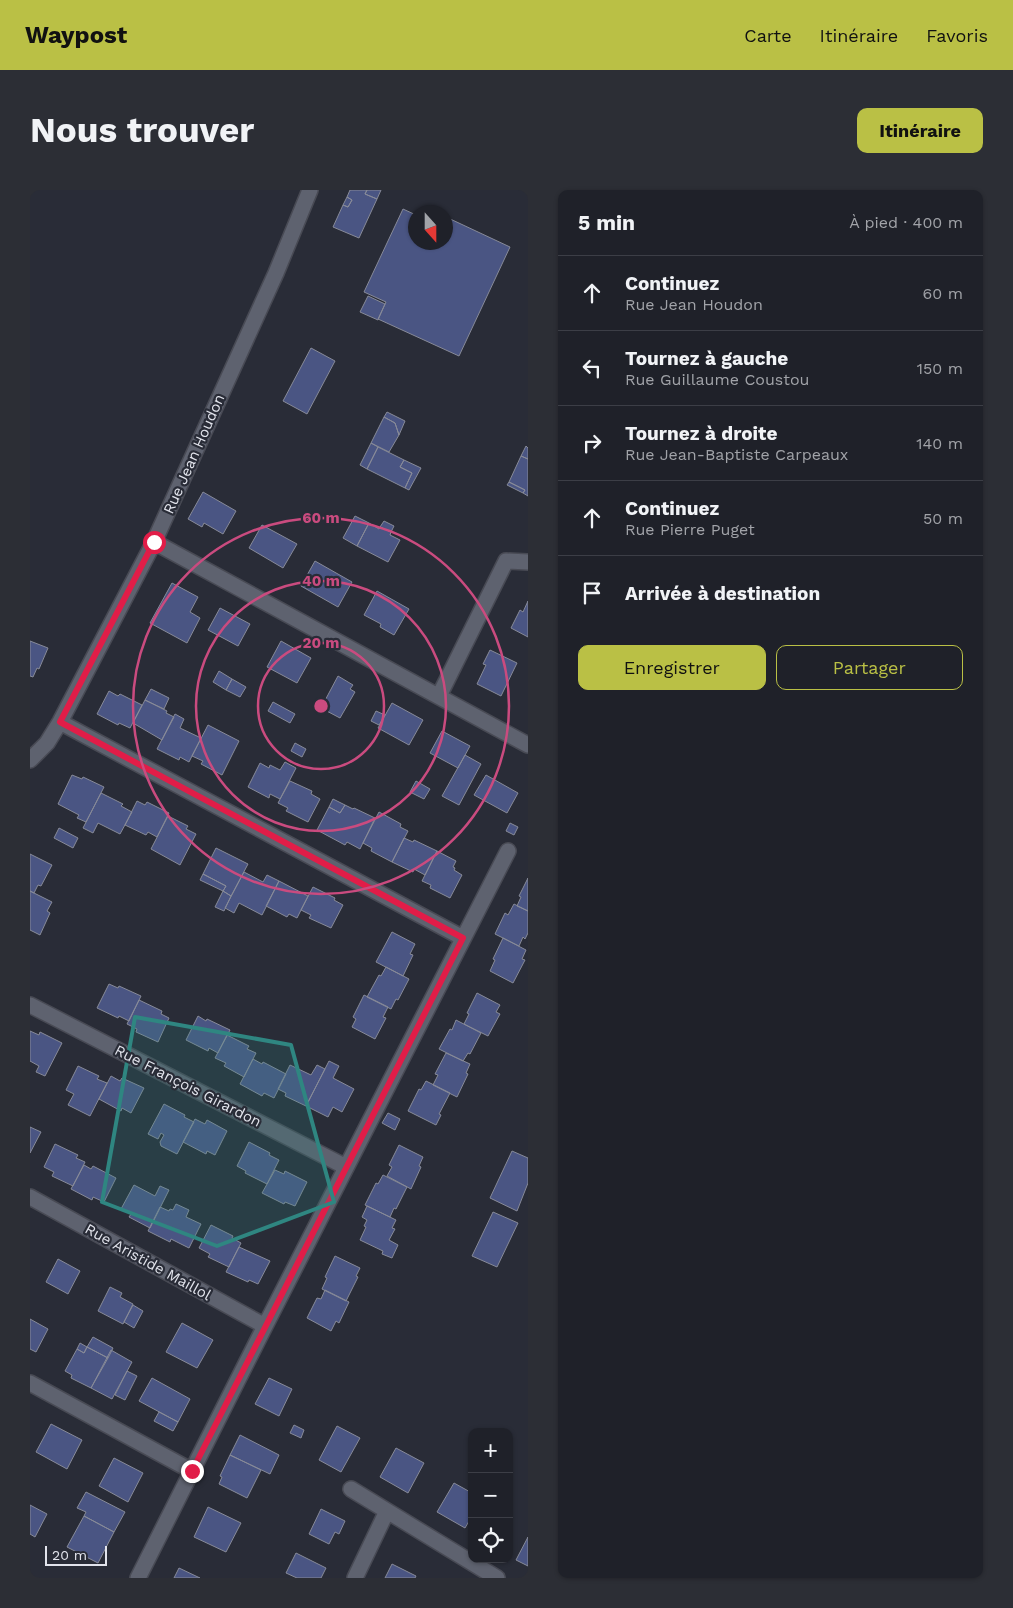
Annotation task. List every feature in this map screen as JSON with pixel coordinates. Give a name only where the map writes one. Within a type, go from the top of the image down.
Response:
[{"type":"street","name":"Rue Jean Houdon","points":[[30,760],[46,743],[60,722],[154,542],[276,273],[310,190]]},
{"type":"street","points":[[154,542],[528,745]]},
{"type":"street","points":[[439,696],[506,561],[528,562]]},
{"type":"street","points":[[60,722],[463,938]]},
{"type":"street","points":[[138,1578],[508,851]]},
{"type":"street","name":"Rue François Girardon","points":[[30,1004],[346,1167]]},
{"type":"street","name":"Rue Aristide Maillol","points":[[30,1197],[265,1326]]},
{"type":"street","points":[[30,1383],[192,1471]]},
{"type":"street","points":[[352,1489],[497,1578]]},
{"type":"street","points":[[356,1578],[387,1511]]},
{"type":"highlighted area","points":[[135,1017],[291,1045],[334,1202],[217,1246],[102,1202]]},
{"type":"building","points":[[350,190],[367,190],[365,194],[377,199],[359,238],[333,227],[343,205],[348,207],[352,200],[347,197]]},
{"type":"building","points":[[367,190],[381,190],[377,199],[365,194]]},
{"type":"building","points":[[347,197],[352,200],[348,207],[343,205]]},
{"type":"building","points":[[403,209],[408,211],[408,250],[453,250],[453,220],[510,247],[459,356],[378,319],[386,302],[364,292]]},
{"type":"building","points":[[368,296],[385,304],[378,320],[360,312]]},
{"type":"building","points":[[311,348],[335,361],[307,414],[283,401]]},
{"type":"building","points":[[387,412],[405,421],[399,435],[395,423],[384,417]]},
{"type":"building","points":[[384,417],[395,423],[399,435],[389,452],[371,443]]},
{"type":"building","points":[[371,443],[378,447],[367,469],[360,465]]},
{"type":"building","points":[[526,446],[528,448],[528,459],[521,456]]},
{"type":"building","points":[[378,447],[404,460],[400,467],[412,473],[405,488],[367,469]]},
{"type":"building","points":[[521,456],[528,459],[528,496],[523,493],[525,490],[509,482]]},
{"type":"building","points":[[404,460],[421,468],[409,490],[405,488],[412,473],[400,467]]},
{"type":"building","points":[[509,482],[525,490],[523,493],[507,485]]},
{"type":"building","points":[[203,492],[236,511],[223,534],[204,523],[202,527],[188,519]]},
{"type":"building","points":[[355,516],[369,523],[357,546],[343,538]]},
{"type":"building","points":[[384,521],[394,526],[391,532],[380,527]]},
{"type":"building","points":[[369,523],[379,529],[380,527],[391,532],[390,535],[400,540],[388,562],[357,546]]},
{"type":"building","points":[[262,525],[297,544],[283,568],[249,548]]},
{"type":"building","points":[[315,561],[352,582],[338,607],[301,586]]},
{"type":"building","points":[[172,583],[198,597],[190,612],[200,618],[187,643],[150,623]]},
{"type":"building","points":[[377,591],[409,609],[394,635],[380,627],[381,624],[364,615]]},
{"type":"building","points":[[528,601],[528,637],[511,628],[520,610],[523,612]]},
{"type":"building","points":[[220,608],[250,624],[238,646],[208,630]]},
{"type":"building","points":[[30,641],[48,648],[39,669],[37,668],[33,677],[30,676]]},
{"type":"building","points":[[281,641],[311,658],[297,683],[267,667]]},
{"type":"building","points":[[490,650],[517,663],[501,696],[477,684],[486,665],[483,664]]},
{"type":"building","points":[[219,671],[232,679],[226,690],[213,682]]},
{"type":"building","points":[[338,676],[353,685],[350,689],[355,692],[340,718],[321,708]]},
{"type":"building","points":[[232,679],[246,687],[240,697],[226,690]]},
{"type":"building","points":[[151,689],[169,698],[164,709],[145,700]]},
{"type":"building","points":[[109,691],[118,696],[120,694],[142,705],[130,728],[119,723],[118,725],[97,714]]},
{"type":"building","points":[[145,700],[167,711],[166,713],[174,717],[162,740],[133,723]]},
{"type":"building","points":[[273,702],[295,714],[290,723],[268,711]]},
{"type":"building","points":[[392,703],[423,720],[409,745],[378,728]]},
{"type":"building","points":[[376,711],[385,715],[379,725],[371,721]]},
{"type":"building","points":[[175,714],[184,719],[180,728],[201,738],[189,762],[180,757],[179,760],[157,749]]},
{"type":"building","points":[[208,725],[239,741],[222,775],[201,764],[203,761],[192,756]]},
{"type":"building","points":[[442,731],[470,746],[458,768],[430,753]]},
{"type":"building","points":[[295,743],[306,749],[302,757],[291,751]]},
{"type":"building","points":[[465,755],[481,764],[459,805],[442,796]]},
{"type":"building","points":[[285,762],[296,768],[280,799],[270,794],[269,798],[248,787],[260,763],[269,768],[270,765],[280,770]]},
{"type":"building","points":[[72,775],[82,779],[83,777],[104,787],[86,822],[77,818],[79,815],[58,804]]},
{"type":"building","points":[[486,775],[518,793],[507,813],[474,795]]},
{"type":"building","points":[[290,781],[312,791],[311,794],[320,799],[308,822],[286,811],[288,808],[278,803]]},
{"type":"building","points":[[416,781],[430,789],[424,799],[410,792]]},
{"type":"building","points":[[101,793],[123,804],[121,806],[132,812],[120,834],[98,823],[93,833],[83,828]]},
{"type":"building","points":[[333,799],[345,805],[340,813],[329,807]]},
{"type":"building","points":[[137,801],[145,805],[147,802],[169,813],[157,837],[148,832],[146,835],[125,825]]},
{"type":"building","points":[[345,805],[375,818],[360,849],[347,842],[345,845],[317,830],[329,807],[340,813]]},
{"type":"building","points":[[379,812],[401,824],[400,827],[408,831],[392,862],[371,851],[372,848],[363,843]]},
{"type":"building","points":[[168,816],[188,826],[186,829],[196,834],[180,865],[151,849]]},
{"type":"building","points":[[510,823],[518,827],[514,835],[506,831]]},
{"type":"building","points":[[59,828],[78,838],[73,848],[54,838]]},
{"type":"building","points":[[404,838],[413,842],[414,840],[437,851],[425,875],[414,869],[413,872],[392,862]]},
{"type":"building","points":[[216,848],[248,864],[231,896],[223,891],[226,886],[203,874]]},
{"type":"building","points":[[437,851],[456,861],[453,867],[455,868],[454,870],[462,875],[450,898],[430,888],[431,885],[422,881]]},
{"type":"building","points":[[30,854],[52,865],[41,886],[38,885],[34,893],[30,891]]},
{"type":"building","points":[[244,872],[263,882],[267,875],[279,881],[262,915],[239,903],[234,913],[225,908]]},
{"type":"building","points":[[203,874],[226,886],[223,891],[200,880]]},
{"type":"building","points":[[528,878],[528,911],[517,906],[521,897],[519,896]]},
{"type":"building","points":[[279,881],[308,896],[297,918],[289,914],[287,917],[266,906]]},
{"type":"building","points":[[313,887],[335,898],[334,900],[343,905],[331,928],[309,918],[311,915],[301,910]]},
{"type":"building","points":[[30,891],[52,902],[47,911],[50,913],[40,935],[30,930]]},
{"type":"building","points":[[223,891],[231,896],[224,911],[215,907]]},
{"type":"building","points":[[514,904],[528,911],[528,933],[525,939],[523,937],[519,946],[495,934],[505,913],[508,915]]},
{"type":"building","points":[[392,932],[415,944],[410,954],[413,955],[403,976],[376,962]]},
{"type":"building","points":[[503,938],[526,950],[522,959],[525,960],[513,983],[490,971],[495,960],[493,959]]},
{"type":"building","points":[[386,967],[409,979],[391,1009],[367,997],[379,975],[381,976]]},
{"type":"building","points":[[109,984],[118,988],[119,986],[141,996],[129,1021],[97,1008]]},
{"type":"building","points":[[477,993],[500,1005],[496,1012],[500,1014],[488,1036],[464,1024]]},
{"type":"building","points":[[364,995],[388,1007],[383,1017],[386,1018],[375,1039],[352,1027],[356,1019],[353,1017]]},
{"type":"building","points":[[139,1000],[162,1011],[161,1014],[169,1018],[158,1042],[136,1032],[137,1029],[127,1024]]},
{"type":"building","points":[[198,1016],[230,1030],[218,1053],[209,1048],[208,1051],[186,1040]]},
{"type":"building","points":[[456,1020],[481,1033],[470,1054],[468,1053],[463,1061],[439,1049],[450,1029],[452,1030]]},
{"type":"building","points":[[30,1031],[39,1035],[40,1032],[62,1043],[45,1076],[36,1072],[39,1066],[30,1061]]},
{"type":"building","points":[[227,1035],[249,1046],[247,1049],[256,1053],[244,1077],[224,1066],[226,1063],[215,1058]]},
{"type":"building","points":[[446,1053],[470,1064],[466,1073],[468,1074],[457,1097],[433,1085],[438,1075],[435,1074]]},
{"type":"building","points":[[253,1059],[286,1074],[274,1098],[264,1093],[262,1096],[240,1084]]},
{"type":"building","points":[[329,1061],[339,1066],[333,1078],[354,1089],[342,1112],[333,1107],[328,1117],[306,1106]]},
{"type":"building","points":[[290,1065],[311,1075],[317,1065],[325,1069],[306,1106],[285,1096],[286,1093],[278,1089]]},
{"type":"building","points":[[78,1066],[99,1076],[97,1079],[107,1083],[90,1116],[68,1105],[74,1094],[66,1090]]},
{"type":"building","points":[[111,1076],[120,1081],[122,1078],[144,1088],[131,1113],[122,1108],[121,1111],[99,1099]]},
{"type":"building","points":[[426,1081],[450,1093],[439,1114],[441,1115],[436,1125],[408,1111],[419,1089],[421,1090]]},
{"type":"building","points":[[164,1104],[194,1122],[177,1154],[161,1146],[160,1142],[164,1135],[161,1133],[158,1139],[148,1134]]},
{"type":"building","points":[[388,1113],[400,1119],[395,1130],[382,1123]]},
{"type":"building","points":[[195,1119],[205,1124],[207,1120],[227,1131],[215,1155],[207,1151],[206,1154],[183,1142]]},
{"type":"building","points":[[30,1127],[41,1132],[30,1153]]},
{"type":"building","points":[[249,1142],[279,1160],[267,1184],[245,1173],[246,1171],[237,1166]]},
{"type":"building","points":[[55,1144],[78,1155],[76,1158],[85,1162],[73,1186],[52,1176],[54,1172],[44,1167]]},
{"type":"building","points":[[399,1145],[423,1157],[419,1166],[421,1167],[411,1189],[387,1176],[392,1167],[389,1165]]},
{"type":"building","points":[[512,1151],[528,1158],[528,1183],[517,1211],[490,1198]]},
{"type":"building","points":[[84,1165],[91,1169],[93,1166],[116,1178],[104,1202],[93,1197],[92,1200],[71,1189]]},
{"type":"building","points":[[275,1170],[284,1174],[285,1171],[307,1182],[295,1206],[285,1202],[284,1204],[262,1193]]},
{"type":"building","points":[[383,1175],[407,1187],[390,1217],[365,1205],[376,1183],[378,1184]]},
{"type":"building","points":[[134,1185],[155,1196],[160,1186],[169,1190],[150,1228],[129,1217],[131,1214],[121,1209]]},
{"type":"building","points":[[176,1204],[189,1210],[186,1217],[201,1224],[189,1248],[171,1239],[170,1242],[148,1231],[160,1207],[169,1211],[170,1209],[173,1210]]},
{"type":"building","points":[[367,1206],[396,1220],[392,1228],[395,1229],[389,1240],[398,1245],[392,1258],[382,1254],[383,1251],[360,1240],[366,1227],[364,1226],[367,1220],[362,1217]]},
{"type":"building","points":[[493,1212],[518,1223],[497,1267],[472,1256]]},
{"type":"building","points":[[211,1225],[233,1236],[232,1238],[241,1243],[229,1267],[208,1257],[210,1254],[199,1248]]},
{"type":"building","points":[[239,1247],[270,1261],[258,1284],[249,1280],[248,1282],[226,1272]]},
{"type":"building","points":[[335,1256],[360,1268],[356,1276],[358,1277],[346,1301],[322,1289],[327,1278],[325,1277]]},
{"type":"building","points":[[58,1259],[80,1271],[68,1294],[46,1282]]},
{"type":"building","points":[[110,1287],[122,1293],[120,1297],[133,1304],[123,1324],[98,1311]]},
{"type":"building","points":[[325,1290],[349,1302],[339,1323],[336,1321],[331,1331],[307,1318],[317,1298],[321,1299]]},
{"type":"building","points":[[133,1305],[143,1311],[134,1328],[124,1322]]},
{"type":"building","points":[[30,1319],[48,1329],[36,1352],[30,1349]]},
{"type":"building","points":[[182,1323],[213,1340],[197,1368],[166,1352]]},
{"type":"building","points":[[93,1337],[113,1348],[108,1358],[87,1347]]},
{"type":"building","points":[[80,1343],[87,1347],[84,1353],[77,1349]]},
{"type":"building","points":[[87,1347],[108,1358],[91,1388],[71,1378],[72,1375],[65,1371],[77,1349],[84,1353]]},
{"type":"building","points":[[111,1350],[132,1362],[112,1399],[91,1388]]},
{"type":"building","points":[[127,1371],[137,1376],[125,1400],[115,1395]]},
{"type":"building","points":[[152,1378],[190,1399],[178,1422],[139,1401]]},
{"type":"building","points":[[269,1378],[292,1389],[279,1416],[255,1404]]},
{"type":"building","points":[[159,1412],[178,1422],[173,1431],[154,1421]]},
{"type":"building","points":[[51,1424],[82,1440],[67,1469],[36,1452]]},
{"type":"building","points":[[294,1425],[304,1430],[301,1438],[290,1433]]},
{"type":"building","points":[[337,1426],[360,1438],[341,1472],[319,1460]]},
{"type":"building","points":[[240,1435],[279,1455],[270,1474],[230,1455]]},
{"type":"building","points":[[396,1448],[424,1463],[408,1493],[380,1477]]},
{"type":"building","points":[[230,1455],[261,1470],[247,1498],[219,1484],[222,1477],[220,1476]]},
{"type":"building","points":[[114,1458],[143,1473],[128,1502],[99,1486]]},
{"type":"building","points":[[454,1483],[468,1491],[468,1523],[465,1528],[437,1512]]},
{"type":"building","points":[[86,1492],[125,1512],[114,1532],[84,1516],[86,1512],[77,1508]]},
{"type":"building","points":[[30,1505],[47,1514],[35,1537],[30,1534]]},
{"type":"building","points":[[208,1507],[241,1523],[226,1552],[194,1537]]},
{"type":"building","points":[[321,1509],[345,1521],[339,1534],[335,1532],[329,1544],[309,1534]]},
{"type":"building","points":[[84,1516],[114,1532],[98,1563],[67,1547]]},
{"type":"building","points":[[528,1537],[528,1566],[516,1560]]},
{"type":"building","points":[[296,1553],[326,1568],[321,1578],[297,1578],[286,1573]]},
{"type":"building","points":[[392,1564],[416,1576],[415,1578],[385,1578]]},
{"type":"building","points":[[179,1568],[200,1578],[174,1578]]},
{"type":"route","points":[[154,542],[60,722],[463,938],[192,1471]]}]
